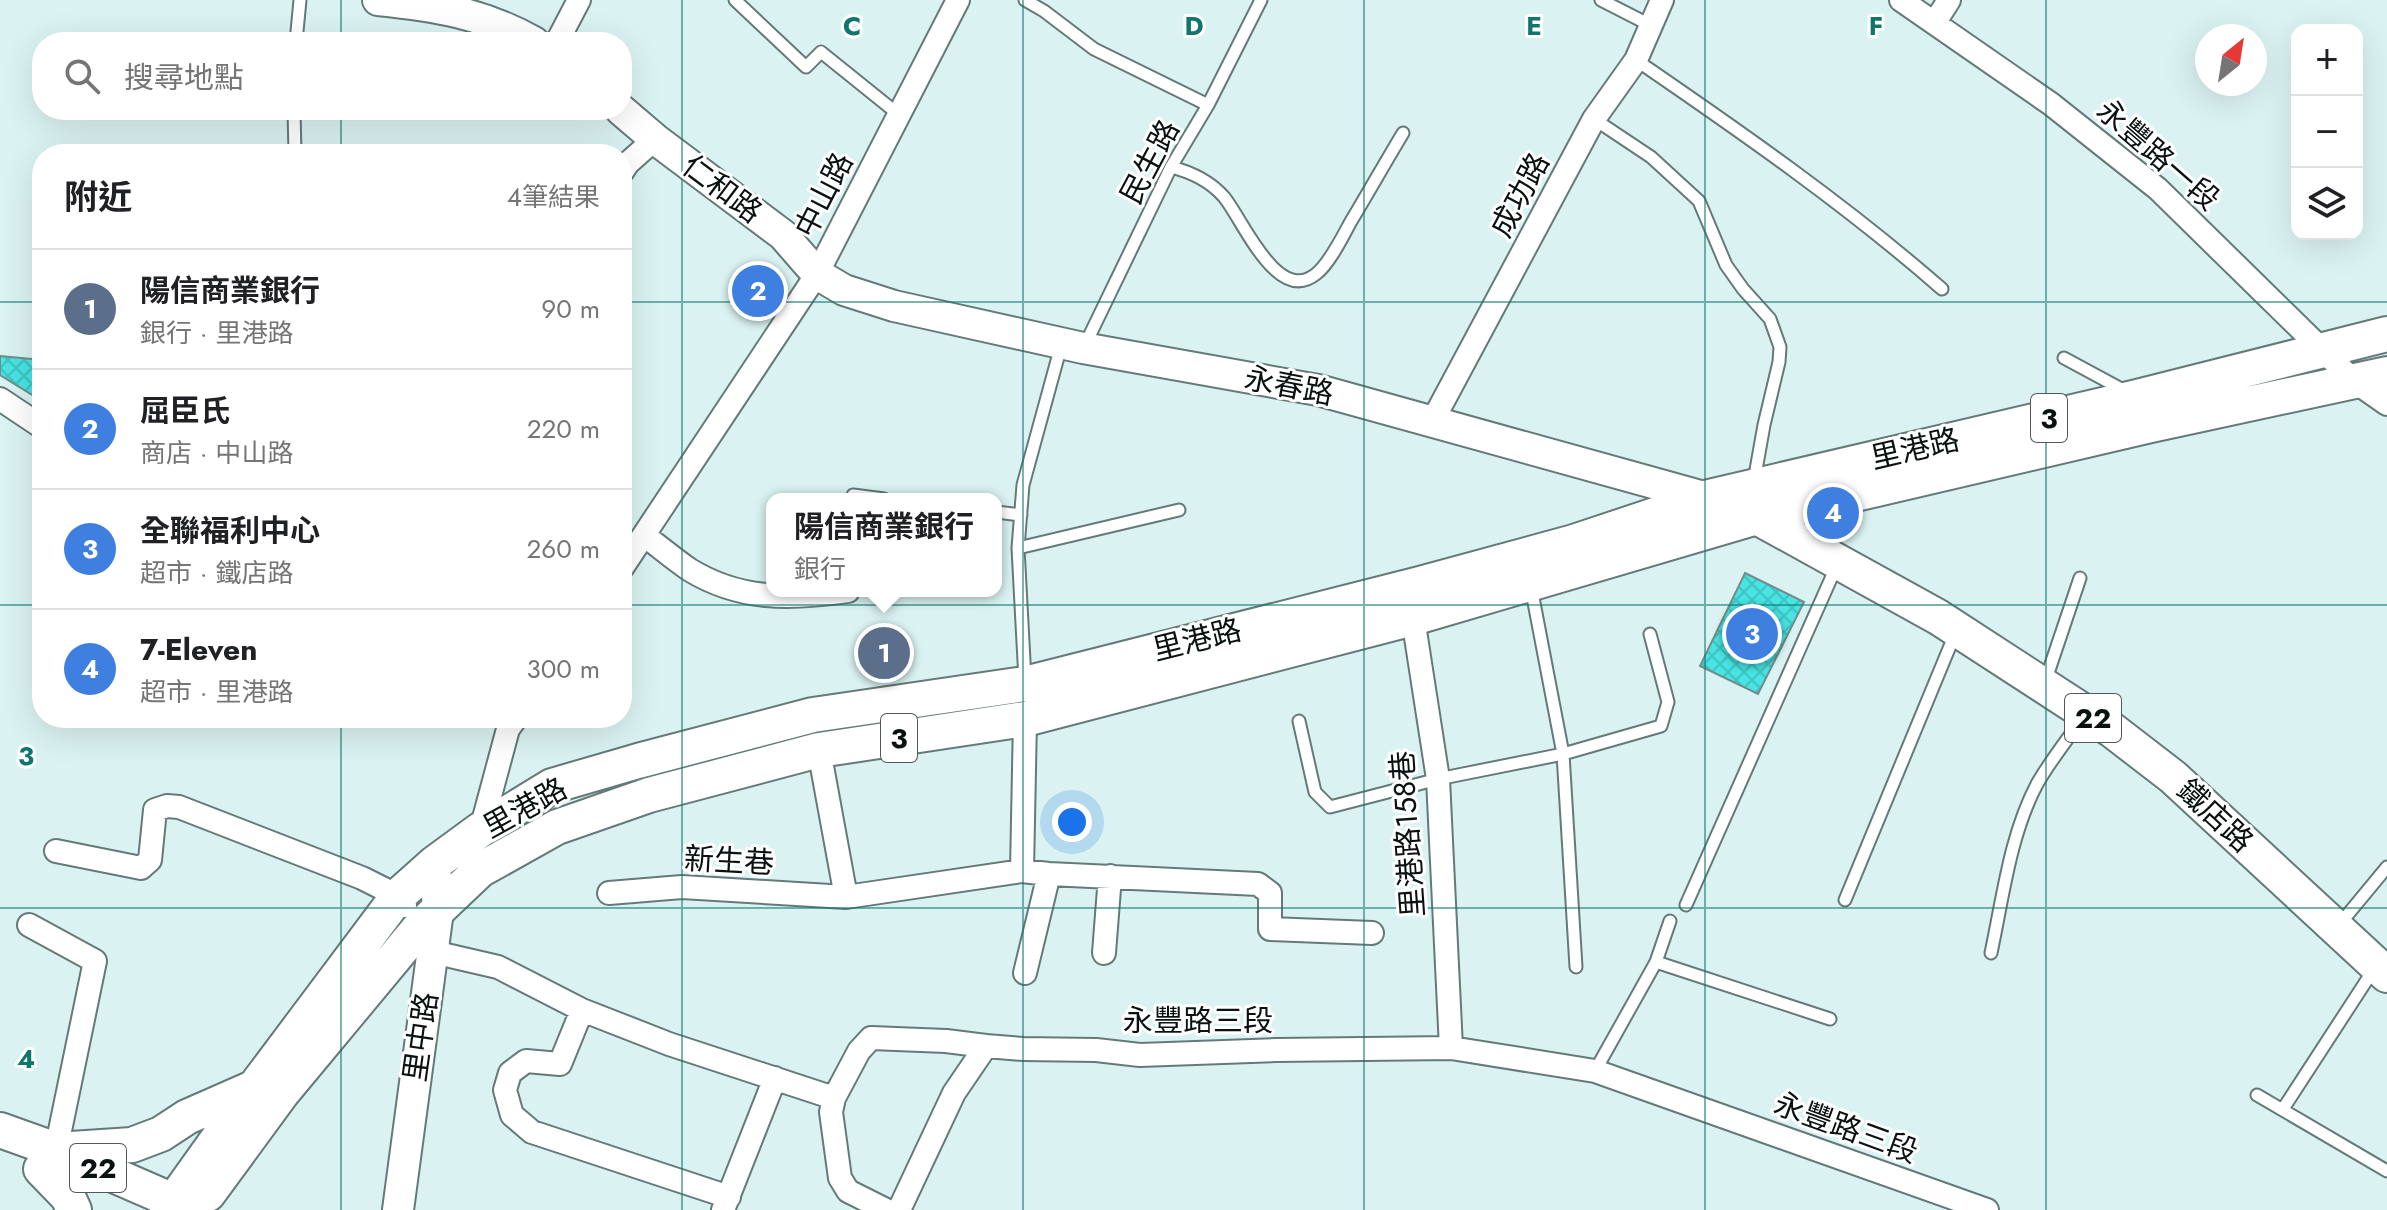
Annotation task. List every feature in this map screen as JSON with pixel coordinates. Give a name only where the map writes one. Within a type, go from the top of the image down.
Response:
[{"type":"main road","name":"里港路","points":[[2144,411],[2324,349],[2387,334]]},
{"type":"main road","name":"里港路","points":[[183,1208],[480,870],[557,827],[649,795],[819,750],[1025,701],[1413,618],[1530,583],[1755,502],[2144,411],[2371,378]]},
{"type":"main road","name":"里港路","points":[[183,1208],[254,1088],[398,896],[435,863],[480,830],[552,786],[813,715],[1025,701],[1574,542],[1709,497],[1755,502]]},
{"type":"main road","name":"鐵店路","points":[[1755,502],[1838,563],[1938,617],[2112,730],[2173,777],[2382,970]]},
{"type":"main road","points":[[74,1210],[48,1159],[132,1145],[254,1088]]},
{"type":"main road","name":"22","points":[[0,1130],[142,1210]]},
{"type":"main road","name":"22","points":[[0,1155],[48,1159],[183,1208]]},
{"type":"street","points":[[378,0],[419,2],[464,13],[515,32]]},
{"type":"street","points":[[562,32],[579,0]]},
{"type":"street","name":"中山路","points":[[632,554],[817,274],[958,0]]},
{"type":"street","name":"成功路","points":[[1433,420],[1594,119],[1636,60],[1662,0]]},
{"type":"street","name":"永豐路一段","points":[[1901,0],[2051,104],[2158,189],[2324,349],[2371,378],[2387,404]]},
{"type":"street","points":[[1935,22],[1949,0]]},
{"type":"street","name":"仁和路","points":[[632,119],[783,235],[817,274]]},
{"type":"street","points":[[632,159],[655,139]]},
{"type":"street","name":"永春路","points":[[817,274],[844,290],[894,306],[1073,345],[1318,390],[1709,497]]},
{"type":"street","points":[[0,399],[32,420]]},
{"type":"street","points":[[645,536],[690,570],[726,588],[766,596]]},
{"type":"street","points":[[782,597],[807,597]]},
{"type":"street","name":"里港路158巷","points":[[1413,618],[1438,779],[1451,1048]]},
{"type":"street","points":[[1022,871],[1025,701]]},
{"type":"street","points":[[480,870],[480,830],[503,728]]},
{"type":"street","points":[[819,750],[846,897]]},
{"type":"street","points":[[56,851],[141,868],[150,860],[155,810],[167,806],[179,807],[362,878],[398,896],[430,930],[582,1010],[669,1044],[834,1098],[831,1112],[840,1178],[848,1191],[886,1210]]},
{"type":"street","name":"里中路","points":[[398,1210],[435,863]]},
{"type":"street","name":"新生巷","points":[[609,893],[682,887],[846,897],[1022,871],[1258,884],[1270,893],[1270,929],[1372,933]]},
{"type":"street","points":[[1025,973],[1049,874]]},
{"type":"street","points":[[1104,953],[1110,876]]},
{"type":"street","points":[[29,925],[95,961],[48,1159]]},
{"type":"street","points":[[582,1010],[560,1064],[526,1061],[510,1073],[505,1090],[512,1115],[532,1132],[726,1203],[775,1078]]},
{"type":"street","name":"永豐路三段","points":[[834,1098],[859,1051],[871,1038],[1140,1055],[1451,1048],[1595,1071],[1987,1210]]},
{"type":"street","points":[[899,1210],[954,1093],[986,1046]]},
{"type":"lane","points":[[297,32],[300,0]]},
{"type":"lane","points":[[735,0],[806,67],[821,52],[898,114]]},
{"type":"lane","points":[[1025,0],[1094,49],[1208,105]]},
{"type":"lane","name":"民生路","points":[[1025,701],[1018,548],[1023,485],[1073,345],[1208,105],[1261,0]]},
{"type":"lane","points":[[1601,0],[1650,25]]},
{"type":"lane","points":[[1636,60],[1753,140],[1891,244],[1942,289]]},
{"type":"lane","points":[[1594,119],[1651,157],[1699,201],[1726,265],[1770,319],[1780,347],[1779,362],[1764,425],[1755,502]]},
{"type":"lane","points":[[294,120],[295,144]]},
{"type":"lane","points":[[1171,167],[1190,171],[1214,187],[1232,208],[1270,268],[1291,281],[1304,281],[1317,274],[1338,244],[1403,133]]},
{"type":"lane","points":[[2064,358],[2144,411]]},
{"type":"lane","points":[[1018,548],[1179,510]]},
{"type":"lane","points":[[1002,513],[1021,515]]},
{"type":"lane","points":[[1686,905],[1838,563]]},
{"type":"lane","points":[[2044,686],[2080,578]]},
{"type":"lane","points":[[1530,583],[1563,754],[1576,967]]},
{"type":"lane","points":[[1845,900],[1957,630]]},
{"type":"lane","points":[[1299,721],[1315,792],[1330,807],[1438,779],[1563,754],[1661,726],[1668,702],[1650,634]]},
{"type":"lane","points":[[1991,953],[2014,846],[2028,807],[2038,784],[2085,713]]},
{"type":"lane","points":[[2336,929],[2387,867]]},
{"type":"lane","points":[[1595,1071],[1656,962],[1670,921]]},
{"type":"lane","points":[[1656,962],[1830,1019]]},
{"type":"lane","name":"鐵店路","points":[[2283,1109],[2382,970]]},
{"type":"lane","points":[[2257,1095],[2387,1171]]},
{"type":"building","points":[[0,356],[32,359],[32,395],[0,375]]},
{"type":"building","points":[[1745,573],[1804,602],[1758,694],[1700,666]]},
{"type":"place","name":"屈臣氏","points":[[758,291]]},
{"type":"place","name":"7-Eleven","points":[[1833,513]]},
{"type":"place","name":"全聯福利中心","points":[[1752,634]]},
{"type":"place","name":"陽信商業銀行","points":[[884,653]]}]
